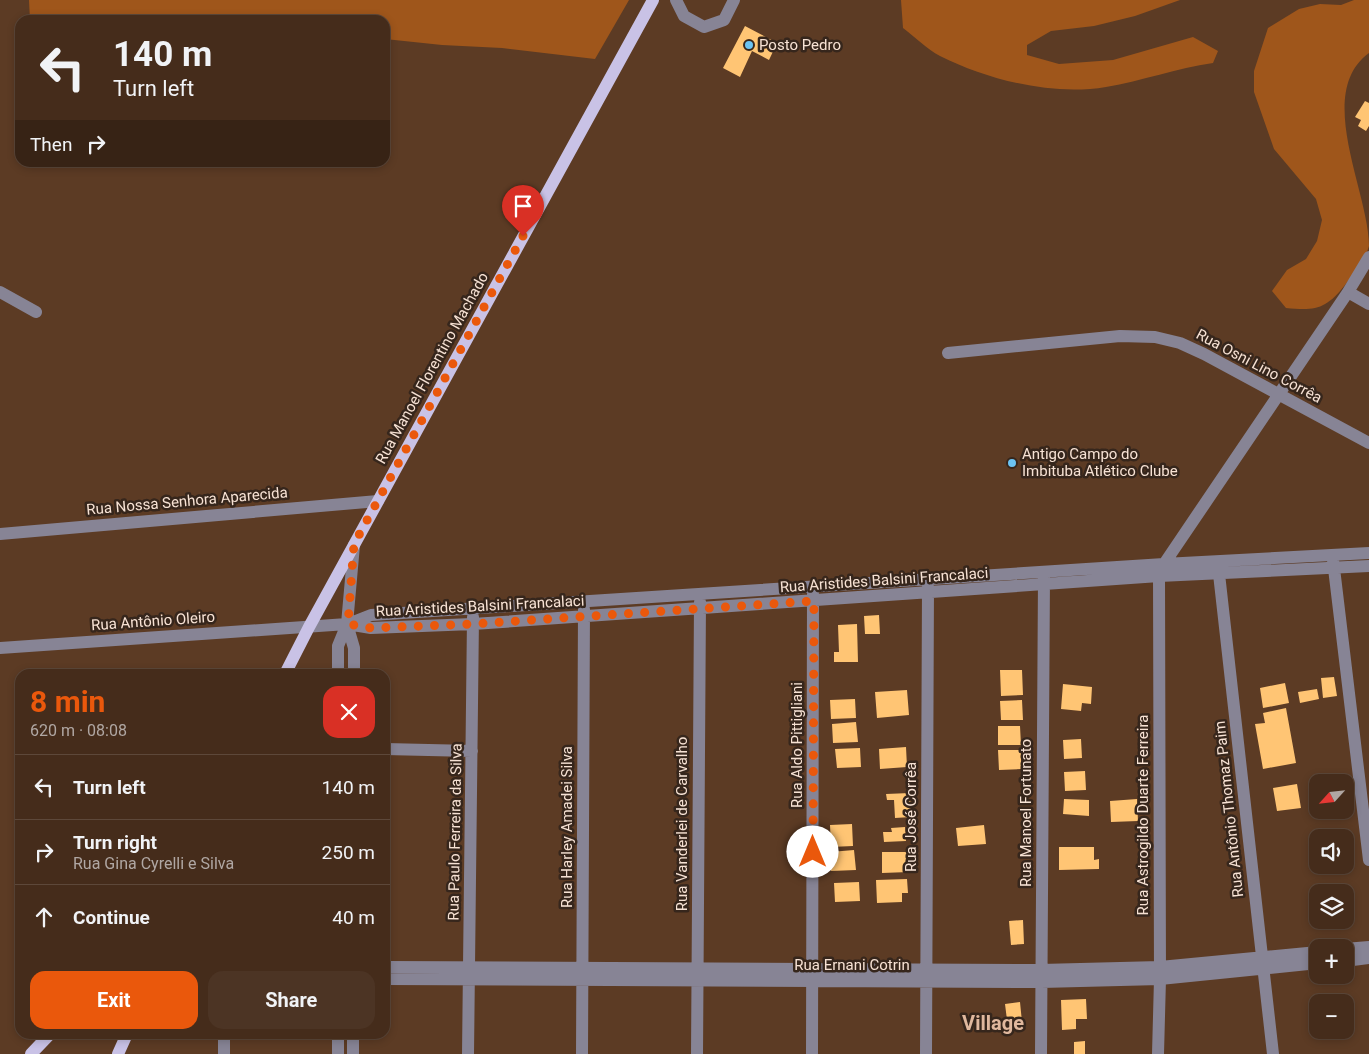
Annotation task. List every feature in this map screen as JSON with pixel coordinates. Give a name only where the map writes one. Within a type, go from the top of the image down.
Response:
[{"type":"main road","name":"Rua Manoel Florentino Machado","points":[[288,669],[354,544],[653,0]]},
{"type":"main road","points":[[31,1054],[45,1039]]},
{"type":"main road","points":[[118,1054],[125,1039]]},
{"type":"street","points":[[676,0],[684,16],[704,27],[724,20],[734,0]]},
{"type":"street","points":[[1158,576],[1164,564],[1348,292],[1369,257]]},
{"type":"street","points":[[0,292],[36,312]]},
{"type":"street","points":[[1348,292],[1369,304]]},
{"type":"street","name":"Rua Osni Lino Corrêa","points":[[948,353],[1120,336],[1155,337],[1180,343],[1204,354],[1369,444]]},
{"type":"street","name":"Rua Nossa Senhora Aparecida","points":[[0,534],[378,501]]},
{"type":"street","points":[[354,544],[348,624],[354,648],[354,669]]},
{"type":"street","name":"Rua Aristides Balsini Francalaci","points":[[348,624],[371,628],[584,617],[1158,576],[1332,554],[1369,553]]},
{"type":"street","points":[[1332,554],[1369,860]]},
{"type":"street","name":"Rua Aristides Balsini Francalaci","points":[[348,624],[371,615],[473,610],[584,601],[1164,564],[1218,567],[1334,568],[1369,566]]},
{"type":"street","name":"Rua Antônio Thomaz Paim","points":[[1218,567],[1273,1054]]},
{"type":"street","name":"Rua Manoel Fortunato","points":[[1040,1054],[1044,572]]},
{"type":"street","name":"Rua Astrogildo Duarte Ferreira","points":[[1158,576],[1160,973],[1158,1054]]},
{"type":"street","name":"Rua José Corrêa","points":[[926,1054],[928,579]]},
{"type":"street","name":"Rua Aldo Pittigliani","points":[[812,1054],[813,587]]},
{"type":"street","name":"Rua Vanderlei de Carvalho","points":[[697,1054],[700,595]]},
{"type":"street","name":"Rua Harley Amadei Silva","points":[[582,1054],[584,601]]},
{"type":"street","name":"Rua Paulo Ferreira da Silva","points":[[468,1054],[473,610]]},
{"type":"street","points":[[338,669],[338,646],[348,624]]},
{"type":"street","name":"Rua Antônio Oleiro","points":[[0,648],[348,624]]},
{"type":"street","points":[[390,749],[472,751]]},
{"type":"street","points":[[1354,948],[1369,947]]},
{"type":"street","name":"Rua Ernani Cotrin","points":[[390,967],[469,973],[1041,976],[1160,973],[1262,963],[1309,954]]},
{"type":"street","points":[[1354,960],[1369,958]]},
{"type":"street","name":"Rua Ernani Cotrin","points":[[1262,963],[1309,964]]},
{"type":"street","name":"Rua Ernani Cotrin","points":[[390,979],[469,973]]},
{"type":"street","points":[[224,1039],[224,1054]]},
{"type":"street","points":[[338,1039],[338,1054]]},
{"type":"street","points":[[353,1039],[353,1054]]},
{"type":"shaded area","points":[[29,0],[629,0],[595,59],[502,48],[442,45],[390,40],[390,15],[30,15]]},
{"type":"shaded area","points":[[901,0],[1180,0],[1135,16],[1094,26],[1051,31],[1027,45],[1027,55],[1059,64],[1113,60],[1193,37],[1218,51],[1213,63],[1106,87],[1064,89],[1021,84],[999,79],[959,65],[935,53],[903,28]]},
{"type":"shaded area","points":[[1354,0],[1369,0],[1369,53],[1353,71],[1346,92],[1345,117],[1348,144],[1367,224],[1369,246],[1359,267],[1338,293],[1326,304],[1320,307],[1305,309],[1286,308],[1272,291],[1287,270],[1306,259],[1317,241],[1322,220],[1316,199],[1274,149],[1254,92],[1254,71],[1268,28],[1299,9],[1320,4],[1341,5]]},
{"type":"building","points":[[745,26],[777,43],[769,60],[752,51],[740,77],[723,68]]},
{"type":"building","points":[[1365,101],[1369,103],[1369,126],[1366,131],[1358,126],[1361,120],[1355,117]]},
{"type":"building","points":[[879,615],[880,634],[865,634],[864,616]]},
{"type":"building","points":[[857,624],[858,662],[834,662],[834,652],[839,652],[838,625]]},
{"type":"building","points":[[1000,670],[1022,670],[1023,695],[1001,696]]},
{"type":"building","points":[[1334,677],[1337,696],[1323,698],[1321,678]]},
{"type":"building","points":[[1285,683],[1289,703],[1263,708],[1260,688]]},
{"type":"building","points":[[1063,684],[1092,687],[1091,704],[1082,703],[1081,711],[1061,709]]},
{"type":"building","points":[[1317,689],[1319,699],[1300,703],[1298,692]]},
{"type":"building","points":[[907,690],[909,715],[877,718],[875,692]]},
{"type":"building","points":[[855,699],[856,718],[831,719],[830,700]]},
{"type":"building","points":[[1022,700],[1023,720],[1001,720],[1000,701]]},
{"type":"building","points":[[1286,708],[1296,763],[1263,769],[1255,724],[1265,723],[1263,713]]},
{"type":"building","points":[[856,722],[858,742],[833,743],[832,724]]},
{"type":"building","points":[[998,726],[1020,726],[1021,745],[998,745]]},
{"type":"building","points":[[1081,739],[1082,758],[1064,759],[1063,740]]},
{"type":"building","points":[[906,747],[907,767],[880,769],[879,749]]},
{"type":"building","points":[[860,748],[861,767],[837,768],[835,749]]},
{"type":"building","points":[[998,750],[1021,750],[1021,769],[999,770]]},
{"type":"building","points":[[1085,771],[1086,790],[1065,791],[1064,772]]},
{"type":"building","points":[[1297,784],[1301,808],[1277,811],[1273,788]]},
{"type":"building","points":[[910,793],[911,817],[895,818],[894,800],[887,800],[886,794]]},
{"type":"building","points":[[1064,799],[1089,800],[1089,816],[1063,814]]},
{"type":"building","points":[[1137,799],[1138,821],[1111,822],[1110,801]]},
{"type":"building","points":[[852,824],[853,846],[831,847],[830,825]]},
{"type":"building","points":[[984,825],[986,844],[958,846],[956,828]]},
{"type":"building","points":[[905,827],[906,841],[884,842],[883,832],[892,832],[891,828]]},
{"type":"building","points":[[1059,847],[1094,847],[1094,860],[1099,859],[1099,869],[1059,870]]},
{"type":"building","points":[[854,850],[856,870],[831,871],[830,852]]},
{"type":"building","points":[[882,852],[908,852],[909,872],[882,873]]},
{"type":"building","points":[[907,879],[908,893],[902,893],[902,902],[877,903],[876,880]]},
{"type":"building","points":[[859,882],[860,901],[835,902],[834,883]]},
{"type":"building","points":[[1023,920],[1024,944],[1011,945],[1009,921]]},
{"type":"building","points":[[1086,999],[1087,1019],[1076,1019],[1076,1029],[1062,1030],[1061,1000]]},
{"type":"building","points":[[1020,1002],[1022,1022],[1012,1023],[1013,1033],[1001,1034],[1000,1020],[1007,1020],[1005,1004]]},
{"type":"building","points":[[1085,1041],[1085,1054],[1074,1054],[1074,1042]]},
{"type":"place","name":"Posto Pedro","points":[[749,45]]},
{"type":"place","name":"Antigo Campo do Imbituba Atlético Clube","points":[[1012,463]]},
{"type":"district","name":"Village","points":[[993,1023]]},
{"type":"route","points":[[523,236],[354,544],[348,624],[371,628],[473,624],[814,601],[813,852]]}]
